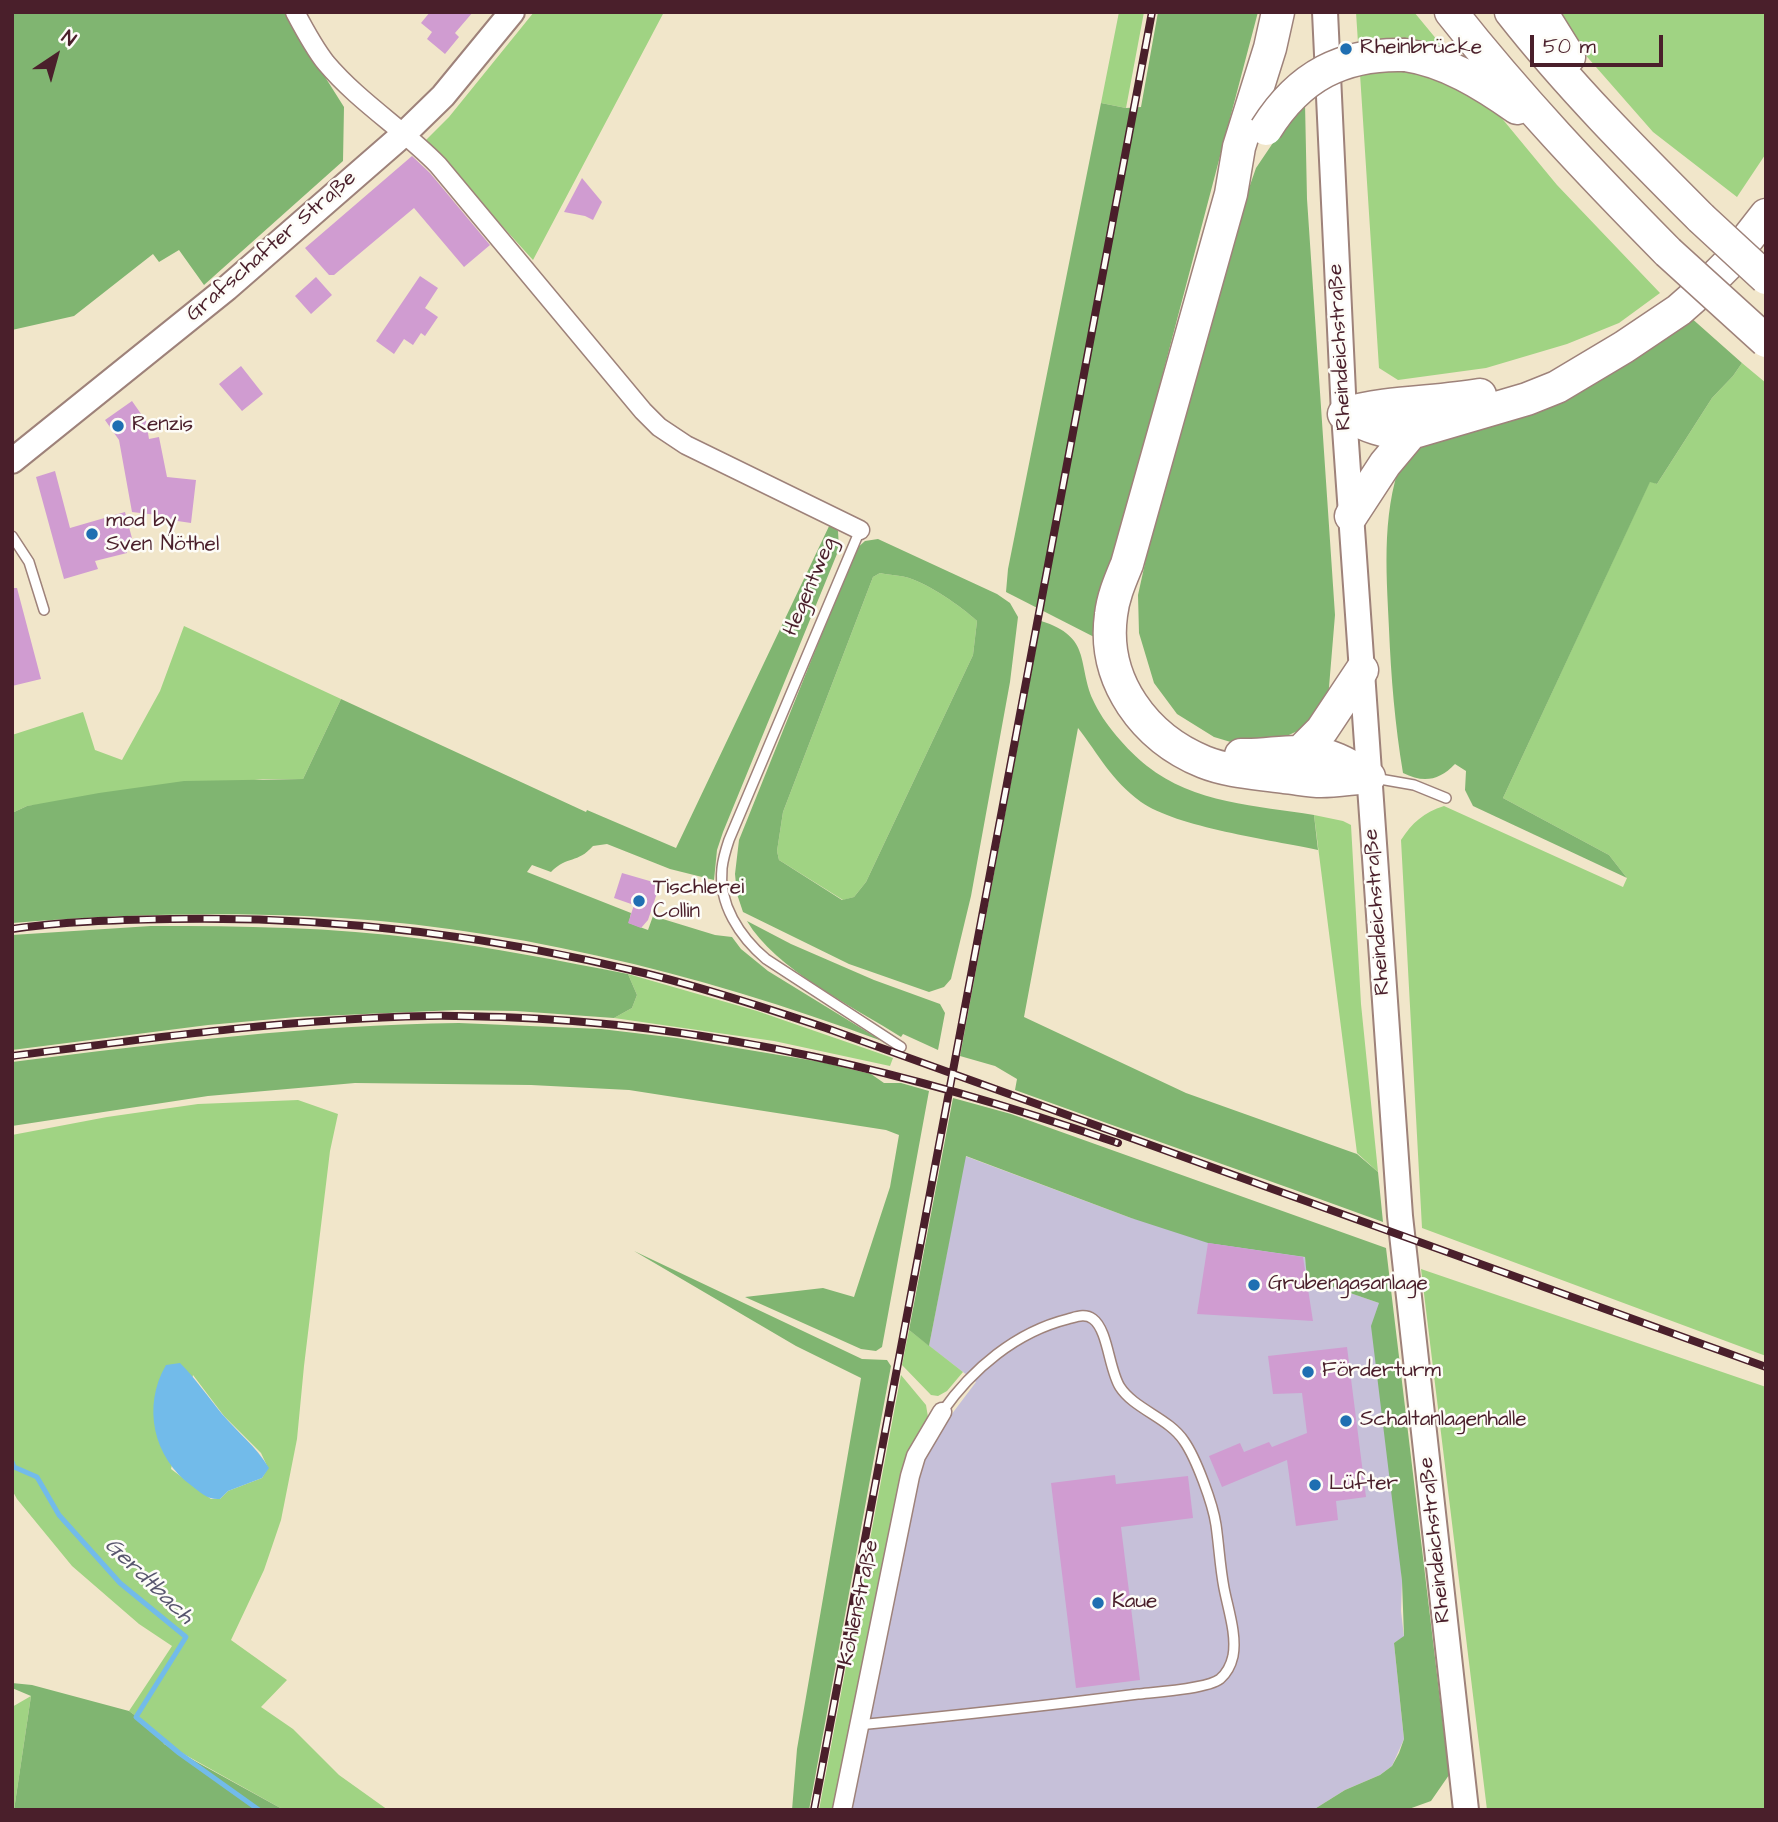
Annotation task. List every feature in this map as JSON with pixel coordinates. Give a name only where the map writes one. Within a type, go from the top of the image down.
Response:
[{"type":"highway","points":[[1278,12],[1270,48],[1239,147],[1231,194],[1116,591],[1111,617],[1112,662],[1119,685],[1136,712],[1157,734],[1182,752],[1206,763],[1237,771],[1320,781],[1369,777]]},
{"type":"highway","points":[[1451,12],[1496,69],[1553,132],[1668,252],[1766,341]]},
{"type":"highway","points":[[1511,12],[1535,43],[1625,143],[1766,278]]},
{"type":"highway","points":[[1541,12],[1625,143]]},
{"type":"highway","points":[[1231,194],[1276,113],[1301,86],[1332,67],[1368,56],[1405,55],[1423,58],[1461,73],[1553,132]]},
{"type":"highway","points":[[1344,414],[1373,429],[1392,434],[1411,433],[1527,399],[1557,387],[1652,330],[1695,296],[1727,265],[1766,215]]},
{"type":"highway","points":[[1344,414],[1371,406],[1431,403],[1493,393],[1594,363]]},
{"type":"highway","points":[[1351,516],[1392,455],[1411,433]]},
{"type":"highway","points":[[1126,564],[1125,618],[1132,660],[1150,701],[1168,721],[1190,737],[1214,749],[1239,755],[1264,756],[1301,751],[1326,755],[1343,761],[1369,777]]},
{"type":"highway","points":[[1301,751],[1322,730],[1362,670]]},
{"type":"main road","name":"Grafschafter Straße","points":[[12,461],[227,288],[405,133],[443,96],[512,12]]},
{"type":"main road","name":"Rheindeichstraße","points":[[1325,12],[1344,414],[1400,1216],[1466,1810]]},
{"type":"street","name":"Hegentweg","points":[[295,12],[326,63],[438,165],[602,364],[659,427],[686,445],[860,530]]},
{"type":"street","name":"Kohlenstraße","points":[[842,1810],[910,1476],[916,1456],[942,1412]]},
{"type":"lane","name":"Hegentweg","points":[[860,530],[729,841],[722,870],[725,897],[732,919],[749,945],[766,960],[901,1047]]},
{"type":"lane","points":[[12,536],[29,562],[44,610]]},
{"type":"lane","points":[[1369,777],[1414,785],[1446,798]]},
{"type":"lane","points":[[858,1725],[1212,1684],[1229,1668],[1233,1654],[1233,1636],[1222,1576],[1216,1521],[1193,1455],[1182,1438],[1119,1387],[1103,1336],[1094,1319],[1085,1315],[1062,1321],[1014,1342],[970,1377],[942,1412]]},
{"type":"shaded area","points":[[965,1156],[1131,1218],[1305,1257],[1308,1278],[1379,1303],[1402,1581],[1404,1637],[1394,1643],[1404,1739],[1392,1766],[1380,1775],[1345,1790],[1313,1810],[850,1810],[919,1471],[942,1427],[976,1382],[929,1346]]},
{"type":"green space","points":[[12,12],[284,12],[344,107],[343,161],[204,285],[179,250],[159,262],[153,254],[74,316],[12,330]]},
{"type":"green space","points":[[534,12],[664,12],[533,260],[425,141],[449,117]]},
{"type":"green space","points":[[1119,12],[1144,12],[1126,108],[1101,103]]},
{"type":"green space","points":[[1158,12],[1258,12],[1099,616],[1100,640],[1006,592],[1008,569],[1101,103],[1126,108],[1141,107]]},
{"type":"green space","points":[[1356,12],[1414,12],[1557,185],[1660,293],[1619,323],[1567,344],[1486,368],[1398,380],[1379,368]]},
{"type":"green space","points":[[1550,12],[1766,12],[1765,155],[1737,197],[1653,132]]},
{"type":"green space","points":[[1305,103],[1307,199],[1335,615],[1328,699],[1304,728],[1265,746],[1244,746],[1214,737],[1177,714],[1154,683],[1139,633],[1138,595],[1155,518],[1240,214],[1256,168],[1283,128]]},
{"type":"green space","points":[[1689,316],[1742,363],[1712,398],[1657,484],[1650,482],[1503,798],[1609,855],[1627,878],[1473,806],[1465,790],[1466,771],[1455,764],[1443,774],[1430,779],[1403,773],[1390,647],[1386,560],[1389,515],[1392,493],[1406,449]]},
{"type":"green space","points":[[1742,363],[1766,383],[1766,1356],[1422,1228],[1401,840],[1419,819],[1444,806],[1623,887],[1627,878],[1609,855],[1503,798],[1650,481],[1657,484],[1712,398]]},
{"type":"green space","points":[[831,522],[838,531],[839,549],[723,832],[717,850],[714,880],[670,869],[607,844],[593,846],[551,872],[532,865],[527,872],[631,913],[629,923],[648,930],[653,916],[715,935],[732,937],[741,949],[768,971],[882,1041],[741,993],[670,973],[525,941],[451,929],[378,921],[231,914],[121,916],[12,923],[12,813],[27,806],[184,781],[303,779],[341,699],[586,812],[587,810],[676,848]]},
{"type":"green space","points":[[878,539],[997,594],[1010,603],[1018,617],[1010,682],[971,896],[951,979],[944,987],[929,992],[849,964],[743,912],[737,894],[735,874],[739,840],[856,549],[865,541]],"holes":[[[880,573],[917,581],[954,603],[977,621],[973,655],[866,882],[854,897],[842,900],[779,860],[777,851],[783,812],[873,577]]]},
{"type":"green space","points":[[880,573],[917,581],[954,603],[977,621],[973,655],[866,882],[854,897],[843,900],[779,860],[777,851],[783,812],[873,577]]},
{"type":"green space","points":[[1041,621],[1057,627],[1076,643],[1097,709],[1117,736],[1147,766],[1185,788],[1205,795],[1314,815],[1318,850],[1200,826],[1157,811],[1121,785],[1078,728],[1024,1017],[1186,1093],[1357,1154],[1378,1172],[1383,1222],[1015,1090],[1017,1079],[995,1066],[960,1056]]},
{"type":"green space","points":[[184,626],[341,699],[303,779],[263,779],[27,806],[12,813],[12,735],[83,712],[95,750],[122,760],[160,691]]},
{"type":"green space","points":[[1314,815],[1351,825],[1361,1004],[1378,1172],[1357,1153]]},
{"type":"green space","points":[[747,921],[791,944],[874,980],[940,1004],[945,1013],[938,1050],[903,1034],[901,1037],[817,986],[776,955]]},
{"type":"green space","points":[[151,926],[321,930],[449,942],[628,974],[637,995],[632,1008],[614,1018],[457,1010],[297,1017],[208,1025],[12,1050],[12,935]]},
{"type":"green space","points":[[628,974],[757,1011],[893,1058],[890,1066],[774,1041],[614,1018],[632,1008],[637,995]]},
{"type":"green space","points":[[459,1023],[601,1029],[677,1038],[821,1062],[871,1074],[884,1083],[901,1083],[929,1091],[882,1347],[876,1351],[861,1349],[745,1297],[823,1288],[854,1297],[890,1187],[899,1135],[886,1130],[629,1090],[531,1085],[355,1083],[208,1096],[12,1126],[12,1062],[291,1031]]},
{"type":"green space","points":[[953,1098],[1011,1114],[1386,1248],[1449,1775],[1431,1801],[1406,1810],[1313,1810],[1392,1766],[1404,1739],[1394,1643],[1404,1636],[1402,1581],[1371,1326],[1379,1303],[1307,1278],[1305,1257],[1208,1243],[1131,1218],[966,1156],[929,1346],[909,1330]]},
{"type":"green space","points":[[298,1100],[338,1114],[330,1151],[297,1439],[281,1520],[264,1570],[231,1640],[287,1680],[261,1707],[293,1729],[339,1775],[388,1810],[284,1810],[164,1743],[160,1734],[129,1711],[172,1646],[139,1624],[72,1566],[12,1490],[12,1135],[107,1117],[198,1104]],"holes":[[[193,1375],[224,1416],[261,1453],[268,1468],[262,1478],[228,1491],[220,1499],[211,1499],[171,1469]]]},
{"type":"green space","points":[[634,1251],[862,1359],[887,1360],[891,1366],[809,1810],[792,1810],[797,1749],[861,1378],[796,1346]]},
{"type":"green space","points":[[1421,1269],[1766,1387],[1766,1810],[1487,1810]]},
{"type":"green space","points":[[909,1330],[963,1372],[947,1391],[938,1396],[931,1395],[902,1365]]},
{"type":"green space","points":[[901,1375],[926,1405],[928,1417],[836,1810],[819,1810]]},
{"type":"green space","points":[[12,1683],[32,1685],[129,1711],[160,1734],[164,1744],[284,1810],[14,1810],[31,1696],[12,1688]]},
{"type":"green space","points":[[31,1696],[14,1810],[12,1810],[12,1707]]},
{"type":"water","points":[[180,1363],[269,1468],[262,1478],[228,1491],[220,1499],[205,1496],[179,1474],[168,1461],[155,1430],[154,1397],[159,1381],[166,1365]]},
{"type":"building","points":[[430,12],[473,12],[455,33],[459,37],[445,54],[427,39],[432,32],[421,23]]},
{"type":"building","points":[[412,156],[430,173],[490,245],[464,267],[414,208],[334,275],[329,275],[305,248]]},
{"type":"building","points":[[582,178],[602,202],[593,220],[564,212]]},
{"type":"building","points":[[420,276],[438,288],[425,308],[438,317],[425,336],[421,333],[413,345],[404,339],[394,354],[376,341]]},
{"type":"building","points":[[316,277],[332,295],[311,314],[295,296]]},
{"type":"building","points":[[241,366],[263,394],[242,411],[219,384]]},
{"type":"building","points":[[132,401],[146,421],[149,439],[159,437],[167,477],[196,480],[191,523],[164,519],[165,516],[132,512],[119,440],[105,420]]},
{"type":"building","points":[[55,471],[70,528],[125,512],[133,542],[125,544],[127,553],[95,561],[98,569],[64,579],[36,477]]},
{"type":"building","points":[[12,588],[17,588],[41,679],[12,686]]},
{"type":"building","name":"Tischlerei Collin","points":[[622,873],[660,884],[648,920],[641,928],[628,923],[634,905],[614,898]]},
{"type":"building","name":"Grubengasanlage","points":[[1208,1243],[1303,1257],[1313,1321],[1197,1314]]},
{"type":"building","points":[[1347,1347],[1366,1497],[1336,1501],[1338,1520],[1296,1526],[1287,1460],[1222,1487],[1209,1456],[1240,1443],[1244,1452],[1269,1442],[1272,1447],[1307,1433],[1302,1393],[1273,1394],[1268,1356]]},
{"type":"building","name":"Kaue","points":[[1115,1475],[1116,1484],[1188,1476],[1193,1518],[1121,1527],[1140,1680],[1076,1688],[1051,1483]]},
{"type":"waterway","name":"Gerdtbach","points":[[12,1462],[14,1467],[37,1477],[59,1515],[120,1583],[186,1637],[136,1717],[179,1753],[259,1810]]},
{"type":"railway","points":[[814,1810],[1152,12]]},
{"type":"railway","points":[[12,929],[111,920],[171,919],[349,925],[468,938],[644,973],[826,1028],[1766,1367]]},
{"type":"railway","points":[[12,1056],[219,1030],[323,1021],[446,1016],[581,1022],[660,1030],[814,1057],[967,1095],[1118,1143]]},
{"type":"place","name":"Rheinbrücke","points":[[1346,49]]},
{"type":"place","name":"Renzis","points":[[118,426]]},
{"type":"place","name":"mod by Sven Nöthel","points":[[92,534]]},
{"type":"place","name":"Tischlerei Collin","points":[[639,901]]},
{"type":"place","name":"Grubengasanlage","points":[[1254,1285]]},
{"type":"place","name":"Förderturm","points":[[1308,1372]]},
{"type":"place","name":"Schaltanlagenhalle","points":[[1346,1421]]},
{"type":"place","name":"Lüfter","points":[[1315,1485]]},
{"type":"place","name":"Kaue","points":[[1098,1603]]}]
